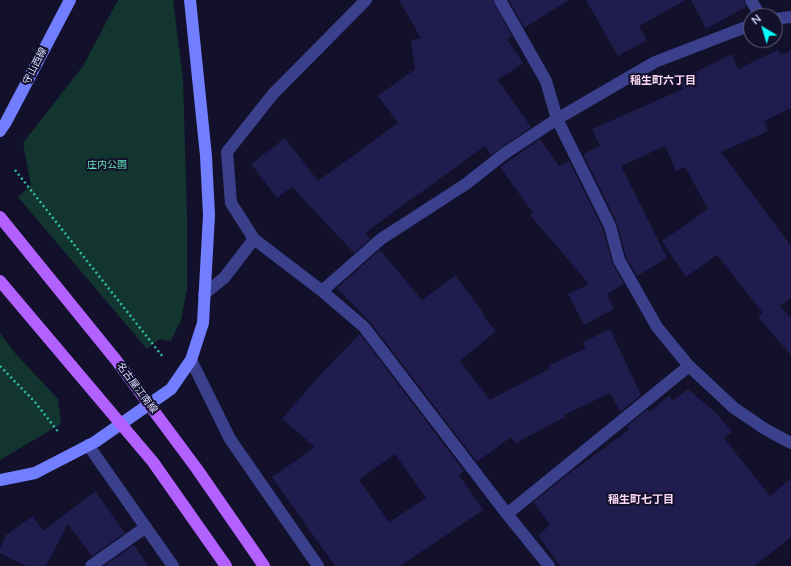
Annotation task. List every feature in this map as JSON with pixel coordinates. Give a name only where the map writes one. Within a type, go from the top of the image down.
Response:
[{"type":"main road","name":"名古屋江南線","points":[[0,217],[116,360],[197,469],[263,565]]},
{"type":"main road","points":[[0,281],[153,462],[226,566]]},
{"type":"street","name":"守山西線","points":[[0,130],[6,122],[70,0]]},
{"type":"street","points":[[0,481],[35,473],[88,445],[171,389],[191,360],[203,323],[209,215],[206,156],[190,0]]},
{"type":"street","points":[[366,0],[273,94],[227,152],[231,203],[254,239],[322,291],[364,327],[548,566]]},
{"type":"street","points":[[500,0],[546,81],[557,119],[610,226],[619,260],[657,327],[688,366],[734,408],[765,429],[791,443]]},
{"type":"street","points":[[322,291],[381,239],[466,184],[504,154],[557,119],[655,62],[743,28]]},
{"type":"street","points":[[204,294],[224,278],[254,239]]},
{"type":"street","points":[[191,360],[230,439],[318,566]]},
{"type":"street","points":[[507,514],[688,366]]},
{"type":"street","points":[[88,445],[173,566]]},
{"type":"street","points":[[91,566],[146,526]]},
{"type":"path","points":[[15,170],[163,357]]},
{"type":"path","points":[[0,366],[35,402],[59,433]]},
{"type":"green space","name":"庄内公園","points":[[118,0],[173,0],[183,79],[187,215],[187,289],[181,320],[171,341],[159,339],[147,349],[18,197],[31,185],[23,143],[83,66]]},
{"type":"green space","points":[[0,333],[15,353],[58,399],[61,424],[0,460]]},
{"type":"building","points":[[399,0],[493,0],[512,36],[507,39],[523,63],[498,80],[531,127],[491,155],[485,146],[365,233],[370,239],[354,253],[292,187],[277,198],[251,164],[285,138],[318,181],[398,123],[378,96],[415,69],[411,40],[421,38]]},
{"type":"building","points":[[509,0],[569,0],[524,28]]},
{"type":"building","points":[[586,0],[686,0],[639,26],[647,40],[618,56]]},
{"type":"building","points":[[691,0],[744,0],[746,7],[706,29]]},
{"type":"building","points":[[778,50],[781,55],[791,50],[791,108],[764,121],[768,131],[721,152],[791,246],[791,298],[780,306],[791,318],[791,355],[758,317],[763,313],[717,255],[686,277],[662,241],[708,209],[685,167],[676,171],[665,146],[621,166],[667,258],[637,276],[626,257],[617,223],[583,154],[600,146],[592,129],[683,89],[679,80],[732,54],[738,69]]},
{"type":"building","points":[[540,139],[559,166],[569,161],[603,229],[612,262],[624,284],[607,294],[614,309],[584,325],[568,294],[589,284],[530,215],[533,213],[500,167]]},
{"type":"building","points":[[380,250],[422,300],[455,275],[484,314],[483,315],[496,331],[460,361],[490,400],[549,369],[548,366],[586,348],[583,342],[610,329],[641,395],[620,412],[610,393],[564,415],[565,417],[516,443],[511,437],[477,462],[370,322],[337,288]]},
{"type":"building","points":[[360,334],[464,471],[459,475],[483,510],[400,566],[335,566],[272,477],[315,447],[282,419],[317,378]],"holes":[[[395,454],[426,498],[389,522],[359,480]]]},
{"type":"building","points":[[688,389],[717,414],[732,432],[724,438],[770,496],[791,478],[791,537],[755,566],[560,566],[538,535],[550,525],[533,502],[629,430],[627,426],[648,409],[649,412],[669,396],[673,401]]},
{"type":"building","points":[[95,491],[125,533],[92,556],[68,524],[46,566],[26,566],[0,553],[0,548],[6,535],[33,516],[43,531]]},
{"type":"building","points":[[134,545],[148,566],[104,566]]},
{"type":"district","name":"稲生町六丁目","points":[[663,81]]},
{"type":"district","name":"稲生町七丁目","points":[[641,500]]}]
